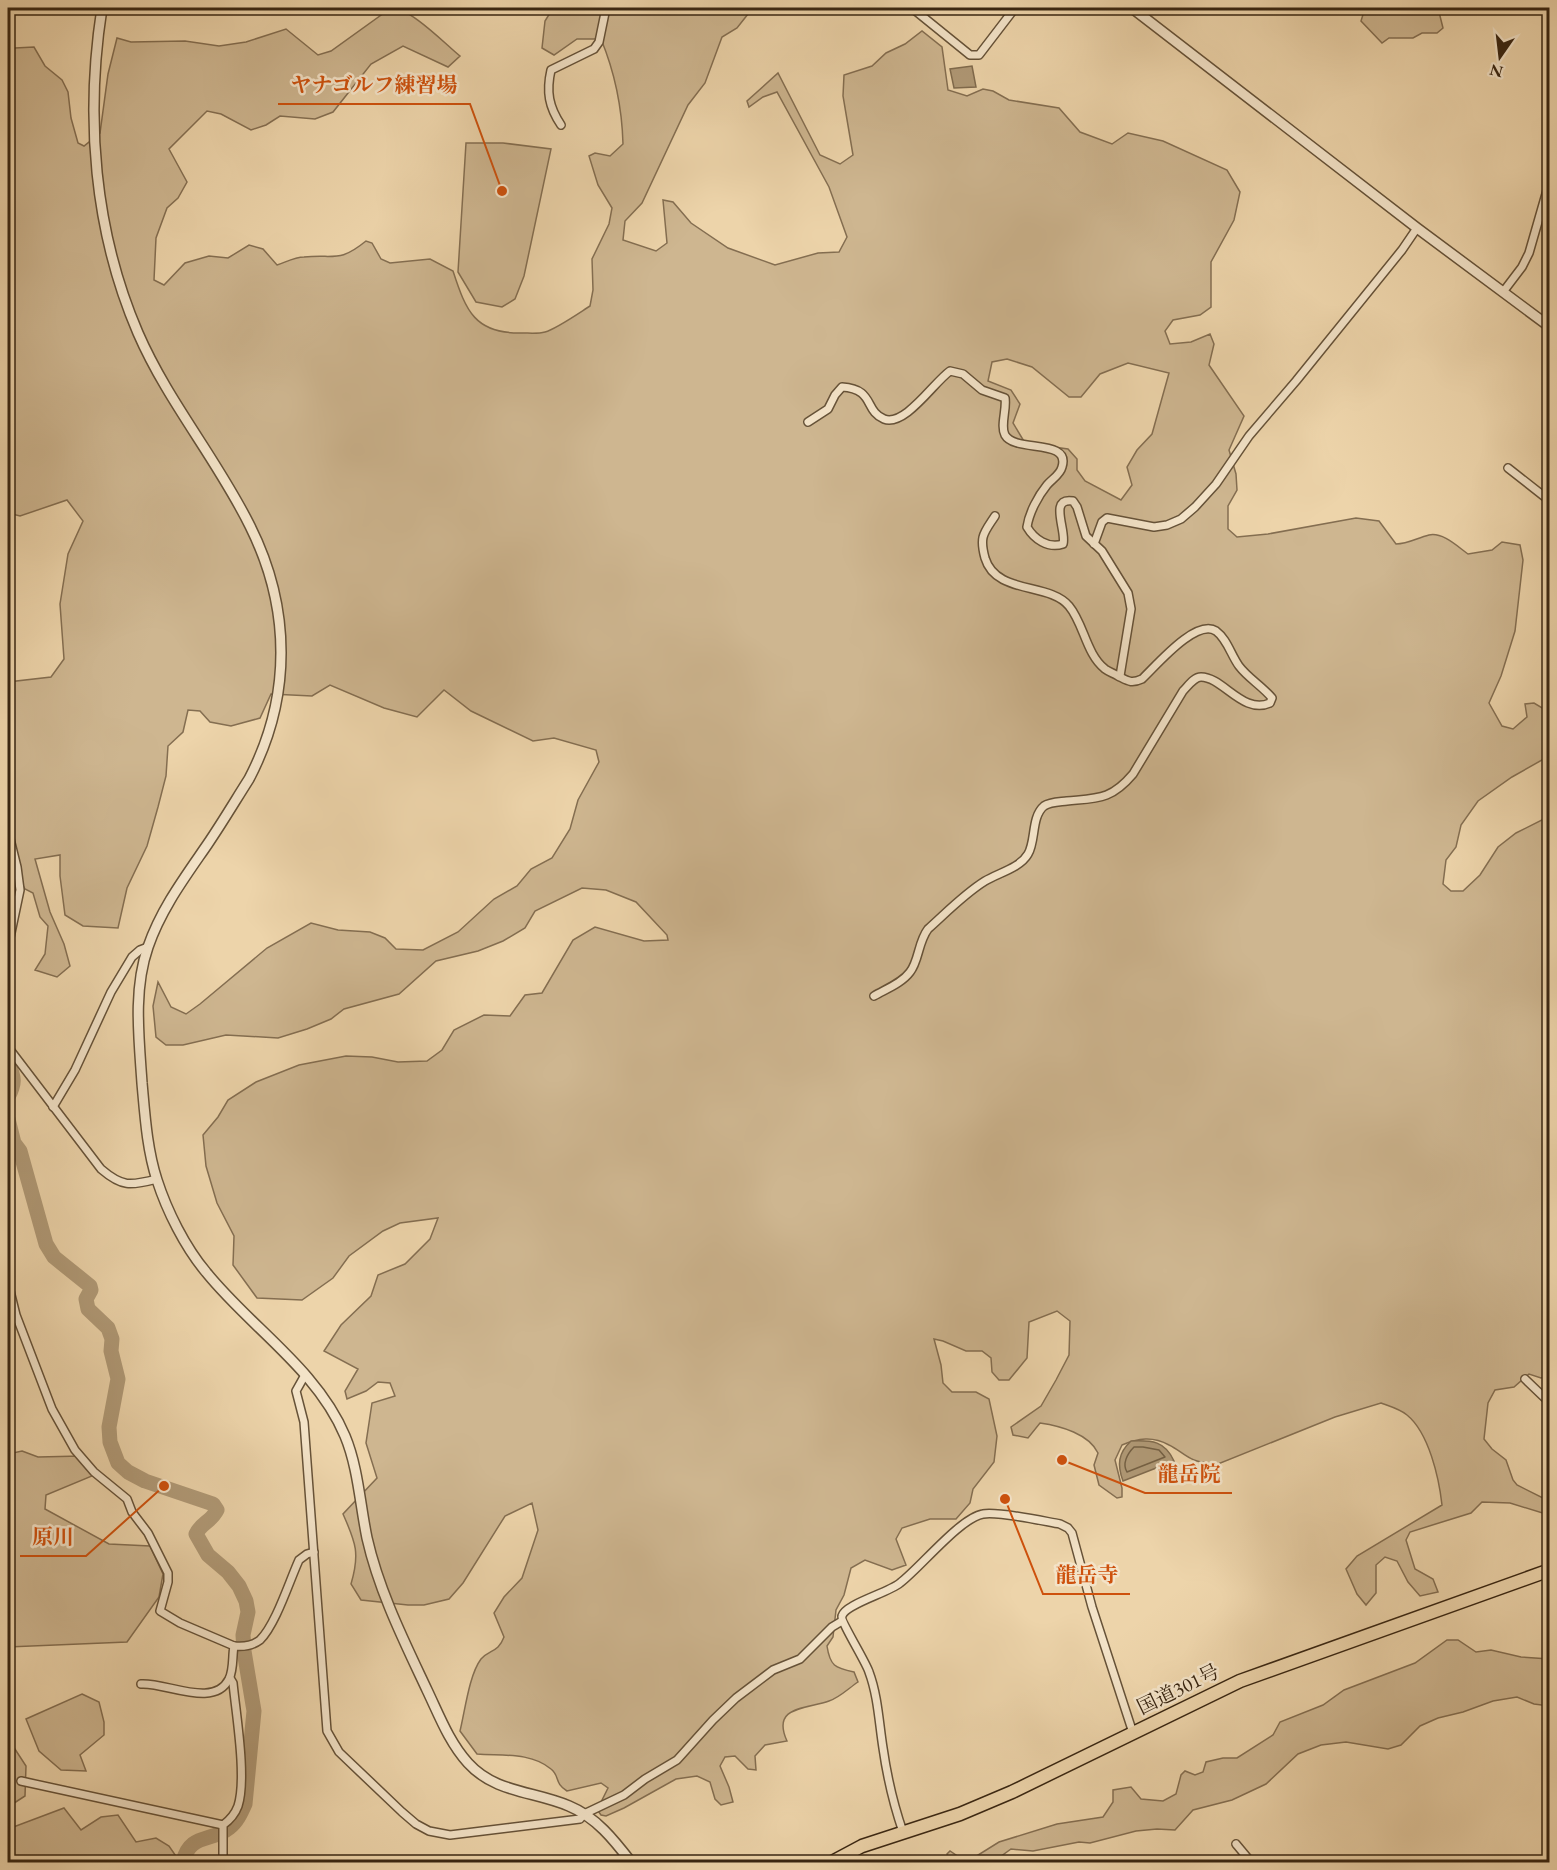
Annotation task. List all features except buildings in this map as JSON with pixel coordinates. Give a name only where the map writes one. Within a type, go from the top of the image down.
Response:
[{"type":"highway","name":"国道301号","points":[[832,1863],[862,1846],[960,1814],[1012,1792],[1240,1681],[1550,1570]]},
{"type":"street","points":[[102,8],[93,95],[95,148],[99,192],[120,282],[138,333],[164,386],[249,524],[264,556],[276,601],[282,640],[281,674],[276,705],[261,756],[219,828],[161,916],[148,947],[141,974],[140,1051],[146,1126],[157,1179],[171,1215],[204,1270],[318,1389],[334,1414],[346,1437],[375,1570],[420,1676],[448,1736],[458,1751],[471,1767],[485,1778],[521,1793],[571,1807],[584,1814],[604,1829],[631,1863]]},
{"type":"street","points":[[561,125],[550,106],[551,70],[594,49],[598,42],[606,8]]},
{"type":"street","points":[[912,8],[970,55],[979,55],[1015,8]]},
{"type":"street","points":[[1132,8],[1417,228],[1550,327]]},
{"type":"street","points":[[1503,292],[1522,267],[1529,253],[1550,180]]},
{"type":"street","points":[[1094,544],[1102,522],[1107,518],[1154,527],[1181,519],[1195,507],[1216,484],[1249,436],[1402,250],[1417,228]]},
{"type":"street","points":[[808,422],[828,408],[842,387],[853,388],[863,393],[882,419],[892,421],[914,407],[945,375],[954,371],[963,374],[982,390],[1005,398],[1003,429],[1010,441],[1057,450],[1062,457],[1059,474],[1042,491],[1028,520],[1027,526],[1033,536],[1039,541],[1058,546],[1063,544],[1065,537],[1059,507],[1065,500],[1073,501],[1086,536],[1102,551],[1128,593],[1131,609],[1120,676]]},
{"type":"street","points":[[1508,468],[1550,501]]},
{"type":"street","points":[[874,996],[902,980],[911,971],[921,938],[928,929],[984,882],[1018,864],[1028,854],[1038,817],[1044,806],[1056,802],[1098,798],[1117,791],[1133,774],[1183,691],[1194,680],[1202,677],[1241,700],[1257,705],[1270,703],[1272,698],[1239,665],[1223,638],[1215,630],[1206,629],[1183,639],[1143,679],[1128,682],[1103,668],[1070,607],[1064,601],[1019,586],[995,575],[988,568],[981,544],[995,516]]},
{"type":"street","points":[[8,831],[20,890],[8,947]]},
{"type":"street","points":[[53,1107],[75,1070],[111,992],[132,957],[148,947]]},
{"type":"street","points":[[8,1047],[101,1169],[114,1180],[126,1185],[157,1179]]},
{"type":"street","points":[[8,1283],[16,1315],[52,1409],[75,1450],[94,1472],[127,1499],[132,1512],[148,1533],[168,1573],[168,1582],[160,1611],[188,1627],[241,1646],[260,1639],[268,1630],[300,1560],[314,1552]]},
{"type":"street","points":[[305,1375],[296,1391],[304,1422],[327,1731],[332,1742],[347,1760],[416,1824],[440,1834],[450,1835],[580,1819],[584,1814],[624,1795],[677,1760],[736,1698],[773,1670],[800,1659],[832,1627],[842,1621]]},
{"type":"street","points":[[1525,1379],[1550,1403]]},
{"type":"street","points":[[903,1832],[883,1751],[875,1688],[860,1650],[842,1621],[842,1616],[846,1609],[898,1585],[944,1540],[984,1513],[1060,1524],[1072,1533],[1092,1607],[1133,1732]]},
{"type":"street","points":[[141,1684],[156,1684],[197,1694],[222,1688],[230,1678],[241,1646]]},
{"type":"street","points":[[223,1863],[224,1829],[237,1808],[241,1777],[233,1683],[230,1678]]},
{"type":"street","points":[[21,1781],[224,1829]]},
{"type":"street","points":[[1236,1844],[1251,1863]]},
{"type":"shaded area","points":[[391,8],[417,20],[460,56],[448,67],[403,46],[371,64],[333,112],[315,119],[280,116],[266,125],[251,130],[221,114],[207,111],[169,149],[187,182],[178,198],[167,208],[156,238],[154,280],[164,285],[185,263],[209,256],[228,258],[249,245],[263,249],[277,265],[301,257],[343,255],[366,241],[372,243],[381,259],[390,263],[430,259],[453,271],[468,308],[483,324],[493,329],[506,332],[545,332],[590,306],[593,290],[592,259],[609,224],[612,208],[598,185],[589,156],[595,153],[610,156],[623,144],[621,117],[614,77],[601,39],[577,39],[554,55],[542,48],[545,21],[553,8],[606,8],[612,14],[630,14],[637,8],[741,8],[748,14],[737,28],[722,37],[705,83],[688,105],[642,203],[625,221],[623,240],[656,251],[667,243],[663,200],[673,202],[691,223],[728,248],[775,265],[818,253],[839,252],[847,237],[829,187],[777,92],[763,97],[749,107],[747,101],[778,73],[820,155],[840,164],[853,155],[843,96],[844,75],[872,66],[886,53],[905,44],[922,31],[942,47],[948,90],[967,96],[983,89],[993,91],[1009,100],[1059,108],[1080,132],[1112,144],[1128,133],[1163,141],[1227,170],[1240,192],[1234,220],[1211,262],[1211,307],[1200,315],[1173,320],[1165,331],[1170,344],[1191,342],[1210,334],[1214,344],[1209,365],[1244,416],[1229,450],[1236,474],[1237,490],[1228,506],[1228,529],[1237,537],[1268,534],[1356,518],[1379,521],[1396,544],[1434,535],[1450,541],[1468,554],[1492,550],[1502,542],[1520,545],[1523,560],[1515,631],[1501,676],[1489,703],[1502,726],[1513,729],[1527,717],[1525,704],[1534,703],[1549,712],[1549,756],[1512,777],[1478,801],[1461,825],[1456,847],[1446,860],[1443,884],[1451,891],[1463,891],[1480,875],[1498,847],[1516,833],[1542,820],[1549,807],[1549,1376],[1541,1378],[1529,1374],[1514,1387],[1495,1390],[1488,1403],[1484,1439],[1506,1460],[1517,1485],[1549,1501],[1549,1515],[1510,1503],[1482,1502],[1471,1513],[1410,1532],[1406,1540],[1415,1569],[1433,1579],[1438,1592],[1420,1596],[1408,1582],[1397,1561],[1385,1557],[1376,1565],[1376,1593],[1366,1605],[1357,1594],[1346,1569],[1357,1556],[1442,1505],[1427,1444],[1415,1423],[1407,1415],[1381,1403],[1335,1417],[1218,1464],[1194,1460],[1157,1440],[1134,1441],[1122,1445],[1115,1460],[1122,1488],[1122,1497],[1117,1498],[1099,1485],[1094,1465],[1098,1453],[1094,1446],[1081,1436],[1057,1426],[1040,1423],[1028,1438],[1013,1435],[1011,1427],[1041,1406],[1069,1355],[1070,1321],[1057,1311],[1029,1322],[1027,1358],[1009,1380],[999,1380],[992,1372],[991,1358],[982,1351],[966,1351],[934,1339],[943,1383],[952,1392],[976,1392],[989,1399],[997,1436],[994,1462],[973,1489],[970,1503],[956,1519],[930,1519],[902,1528],[896,1539],[906,1565],[892,1570],[865,1560],[851,1568],[844,1595],[836,1610],[833,1637],[827,1646],[834,1665],[854,1672],[858,1682],[833,1700],[801,1708],[787,1715],[783,1730],[787,1741],[765,1745],[755,1756],[756,1770],[748,1769],[735,1756],[725,1757],[720,1766],[733,1802],[721,1805],[715,1799],[710,1782],[697,1776],[676,1779],[606,1816],[601,1815],[596,1808],[608,1788],[601,1783],[567,1791],[560,1785],[554,1772],[535,1760],[516,1756],[477,1754],[460,1731],[468,1694],[473,1674],[481,1659],[496,1648],[504,1637],[494,1613],[504,1597],[522,1578],[538,1530],[532,1503],[505,1516],[463,1583],[449,1599],[424,1605],[361,1600],[351,1584],[356,1556],[351,1533],[343,1514],[377,1478],[366,1443],[372,1403],[395,1396],[390,1383],[378,1382],[366,1391],[347,1399],[345,1391],[358,1369],[324,1351],[341,1325],[371,1296],[378,1275],[405,1264],[430,1239],[438,1218],[400,1223],[383,1231],[349,1256],[333,1278],[302,1300],[257,1298],[233,1265],[234,1236],[217,1203],[206,1166],[203,1135],[228,1100],[256,1082],[299,1065],[346,1056],[372,1057],[398,1062],[427,1061],[442,1050],[454,1030],[484,1015],[510,1016],[525,995],[542,993],[573,940],[595,927],[644,941],[668,940],[667,935],[636,902],[606,890],[582,888],[535,911],[525,928],[503,941],[478,951],[436,961],[399,994],[344,1009],[331,1019],[278,1038],[226,1035],[183,1045],[166,1045],[156,1037],[153,1006],[158,982],[171,1007],[186,1014],[267,948],[311,923],[338,930],[370,932],[385,938],[396,949],[423,950],[458,932],[494,899],[517,886],[531,869],[552,858],[570,829],[578,800],[599,762],[596,750],[554,738],[533,741],[471,711],[444,690],[417,717],[384,708],[330,685],[312,696],[271,694],[260,718],[231,726],[210,722],[200,711],[188,710],[183,732],[168,746],[166,776],[158,807],[147,846],[127,888],[118,928],[83,926],[65,915],[60,855],[35,859],[50,912],[64,944],[70,966],[57,977],[35,970],[45,954],[48,926],[40,917],[33,893],[25,889],[8,859],[8,682],[51,677],[64,659],[60,604],[68,554],[83,521],[67,500],[20,516],[8,513],[8,54],[15,48],[34,47],[45,66],[62,80],[68,92],[71,118],[78,143],[84,146],[100,133],[108,74],[117,38],[131,42],[185,41],[219,46],[246,42],[286,29],[318,55],[331,51]],"holes":[[[1007,359],[1032,367],[1069,397],[1081,397],[1100,374],[1128,363],[1169,373],[1152,434],[1137,450],[1127,467],[1132,485],[1121,500],[1085,481],[1077,470],[1077,459],[1068,449],[1025,443],[1013,423],[1020,404],[1011,390],[988,381],[992,362]]]},
{"type":"shaded area","points":[[1365,8],[1438,8],[1443,28],[1437,33],[1422,33],[1413,38],[1389,38],[1382,43],[1361,21]]},
{"type":"shaded area","points":[[466,143],[503,143],[551,149],[524,276],[515,299],[502,307],[476,302],[458,272]]},
{"type":"shaded area","points":[[22,1451],[38,1457],[81,1456],[92,1476],[46,1495],[45,1509],[109,1544],[150,1546],[163,1574],[159,1597],[127,1642],[8,1647],[8,1454]]},
{"type":"shaded area","points":[[1447,1640],[1458,1640],[1476,1652],[1491,1650],[1521,1657],[1549,1659],[1549,1706],[1534,1704],[1517,1697],[1493,1701],[1420,1726],[1401,1745],[1388,1749],[1346,1742],[1321,1745],[1298,1754],[1266,1784],[1232,1800],[1193,1810],[1175,1830],[1136,1831],[1090,1843],[1079,1842],[1033,1851],[1011,1849],[993,1862],[950,1862],[947,1854],[950,1851],[962,1859],[975,1857],[999,1842],[1057,1824],[1103,1817],[1113,1802],[1113,1790],[1131,1787],[1141,1799],[1163,1801],[1176,1794],[1181,1775],[1185,1771],[1195,1775],[1203,1772],[1206,1762],[1237,1758],[1273,1735],[1280,1722],[1323,1705],[1344,1690],[1415,1663]]},
{"type":"shaded area","points":[[82,1694],[99,1702],[104,1722],[104,1735],[80,1755],[86,1771],[61,1770],[39,1751],[26,1719]]},
{"type":"shaded area","points":[[8,1730],[11,1743],[26,1766],[25,1796],[8,1807]]},
{"type":"shaded area","points":[[64,1808],[81,1830],[101,1817],[118,1815],[136,1842],[156,1838],[169,1846],[180,1862],[8,1862],[8,1829]]},
{"type":"water","points":[[972,66],[976,87],[954,88],[950,69]]},
{"type":"water","points":[[1131,1441],[1157,1443],[1166,1449],[1174,1461],[1123,1481],[1120,1470],[1121,1455]]},
{"type":"waterway","points":[[8,1064],[13,1080],[8,1097]]},
{"type":"waterway","points":[[8,1119],[14,1143],[20,1151],[46,1244],[54,1257],[90,1286],[91,1290],[86,1299],[88,1309],[108,1328],[112,1339],[111,1351],[118,1379],[109,1427],[110,1442],[118,1463],[128,1472],[145,1481],[213,1504],[217,1510],[196,1534],[208,1555],[228,1572],[239,1586],[246,1601],[248,1612],[243,1635],[244,1651],[254,1711],[245,1804],[232,1826],[190,1846],[183,1862]]},
{"type":"place","name":"ヤナゴルフ練習場","points":[[502,191]]},
{"type":"place","name":"龍岳院","points":[[1062,1460]]},
{"type":"place","name":"原川","points":[[164,1486]]},
{"type":"place","name":"龍岳寺","points":[[1005,1499]]}]
